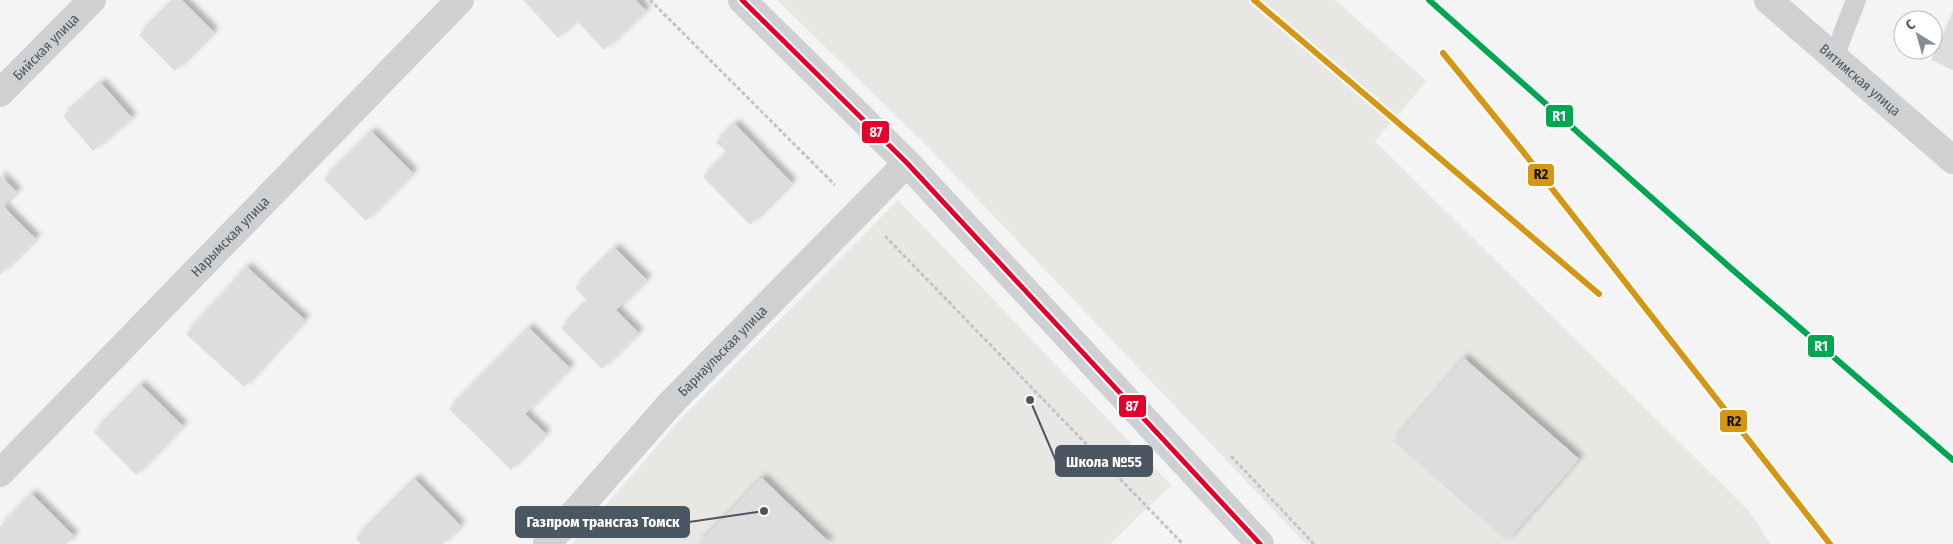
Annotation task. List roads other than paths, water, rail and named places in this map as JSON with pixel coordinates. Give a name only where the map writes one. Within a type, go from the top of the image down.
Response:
[{"type":"main road","points":[[742,0],[906,163],[1260,544]]},
{"type":"street","name":"Бийская улица","points":[[0,93],[92,0]]},
{"type":"street","name":"Нарымская улица","points":[[0,473],[460,0]]},
{"type":"street","name":"Витимская улица","points":[[1768,0],[1953,160]]},
{"type":"street","name":"Барнаульская улица","points":[[546,544],[670,404],[906,163]]},
{"type":"lane","points":[[1834,57],[1856,0]]},
{"type":"place","name":"Школа №55","points":[[1030,400]]},
{"type":"place","name":"Газпром трансгаз Томск","points":[[764,511]]}]
